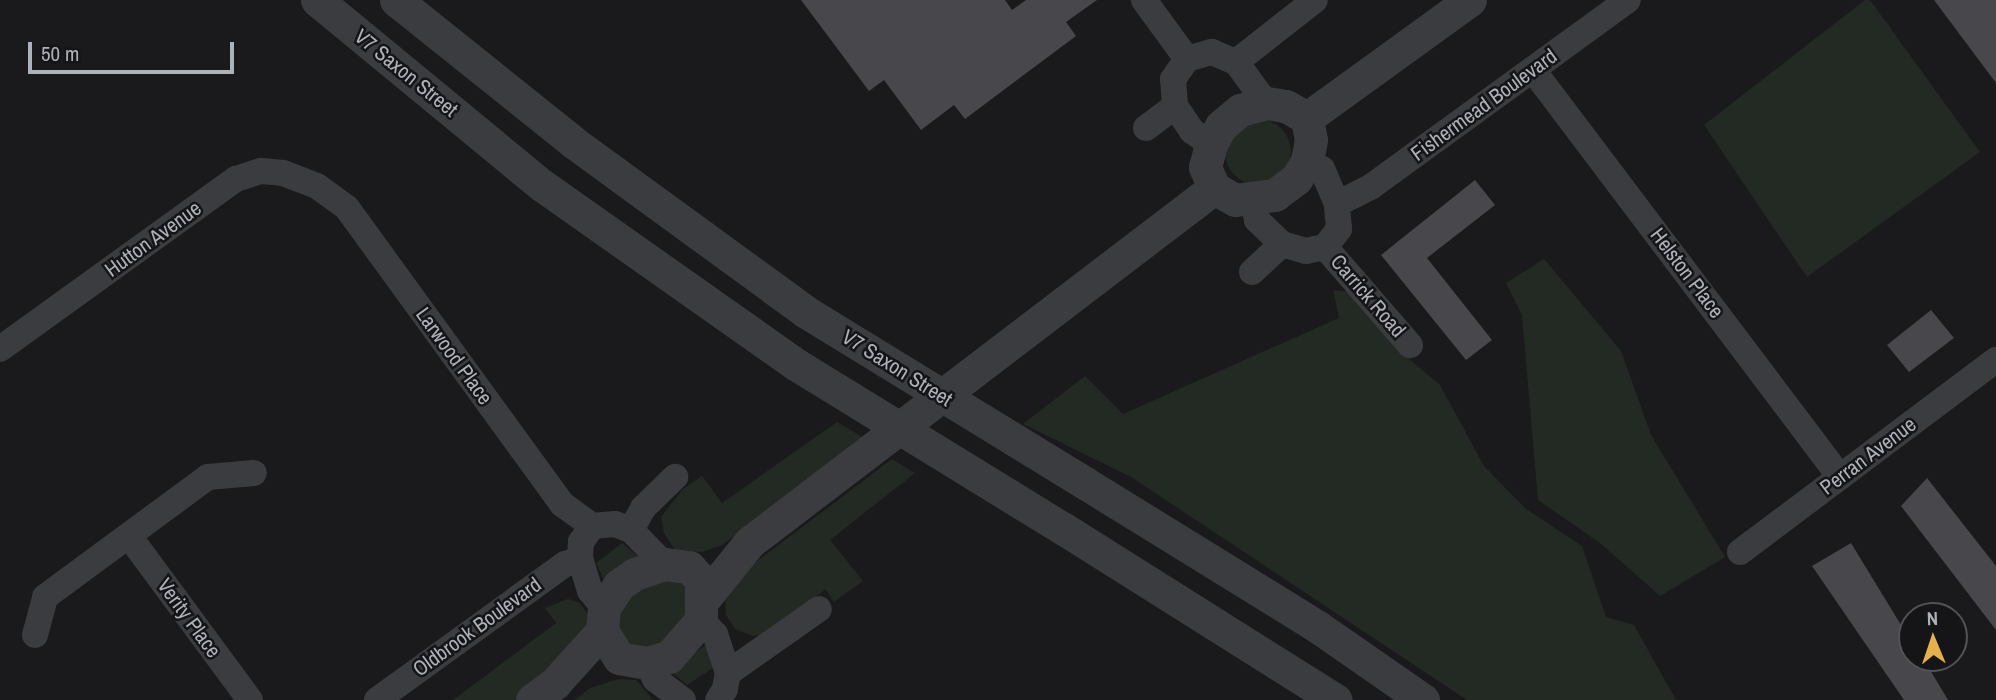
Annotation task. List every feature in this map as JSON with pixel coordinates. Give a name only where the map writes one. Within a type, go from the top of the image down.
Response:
[{"type":"street","name":"V7 Saxon Street","points":[[317,0],[543,186],[797,365],[1336,700]]},
{"type":"street","name":"V7 Saxon Street","points":[[396,0],[573,142],[806,312],[1318,627],[1423,700]]},
{"type":"street","points":[[1144,0],[1187,59]]},
{"type":"street","points":[[1236,62],[1315,0]]},
{"type":"street","points":[[1307,118],[1470,0]]},
{"type":"street","name":"Fishermead Boulevard","points":[[1337,204],[1372,186],[1628,0]]},
{"type":"street","points":[[1211,144],[1192,131],[1175,106],[1173,79],[1187,59],[1212,52],[1236,62],[1258,86],[1266,103]]},
{"type":"street","name":"Helston Place","points":[[1533,70],[1840,477]]},
{"type":"street","points":[[1266,103],[1286,106],[1307,118],[1311,140],[1307,161],[1296,179],[1275,195],[1253,200],[1235,200],[1213,188],[1205,167],[1211,144],[1221,126],[1240,110],[1266,103]]},
{"type":"street","points":[[1146,128],[1175,106]]},
{"type":"street","points":[[1253,200],[1257,220],[1282,244],[1306,251],[1325,247],[1339,229],[1337,204],[1322,169],[1307,161]]},
{"type":"street","name":"Hutton Avenue","points":[[0,349],[236,179],[261,171],[283,173],[317,186]]},
{"type":"street","name":"Larwood Place","points":[[317,186],[346,208],[562,504],[592,526]]},
{"type":"street","points":[[618,640],[669,657],[750,542],[972,376],[1213,188]]},
{"type":"street","points":[[1252,272],[1282,244]]},
{"type":"street","name":"Carrick Road","points":[[1325,247],[1410,345]]},
{"type":"street","name":"Perran Avenue","points":[[1740,552],[1996,360]]},
{"type":"street","points":[[35,635],[45,597],[208,477],[254,473]]},
{"type":"street","points":[[631,530],[643,508],[675,477]]},
{"type":"street","points":[[676,698],[618,640],[590,591],[580,559],[581,542],[592,526],[615,524],[631,530],[676,565],[701,580],[702,610],[715,634],[728,673],[725,689],[718,700]]},
{"type":"street","name":"Verity Place","points":[[129,536],[250,700]]},
{"type":"street","points":[[618,640],[619,585],[635,574],[676,565],[750,542]]},
{"type":"street","name":"Oldbrook Boulevard","points":[[377,700],[565,564],[580,559]]},
{"type":"street","points":[[728,673],[818,609]]},
{"type":"street","points":[[543,691],[618,640]]},
{"type":"shaded area","points":[[1865,0],[1870,0],[1980,152],[1807,277],[1704,125]]},
{"type":"shaded area","points":[[1258,119],[1281,129],[1291,152],[1281,175],[1258,185],[1235,175],[1225,152],[1235,129]]},
{"type":"shaded area","points":[[1544,259],[1621,351],[1651,435],[1725,557],[1660,596],[1600,543],[1538,500],[1522,315],[1506,283]]},
{"type":"shaded area","points":[[1333,290],[1353,292],[1396,348],[1440,385],[1484,466],[1526,509],[1582,546],[1606,617],[1634,625],[1676,700],[1467,700],[1131,477],[1023,424],[1085,376],[1123,414],[1339,318]]},
{"type":"shaded area","points":[[837,422],[866,439],[722,545],[702,552],[675,550],[664,533],[661,517],[683,489],[702,476],[722,503]]},
{"type":"shaded area","points":[[892,459],[915,473],[830,540],[863,581],[834,602],[826,589],[764,634],[753,636],[735,629],[726,615],[725,601],[743,572]]},
{"type":"shaded area","points":[[622,543],[641,559],[606,584],[596,563]]},
{"type":"shaded area","points":[[669,580],[682,582],[694,603],[659,648],[626,646],[616,622],[627,600],[647,584]]},
{"type":"shaded area","points":[[568,599],[580,603],[594,623],[522,700],[453,700],[556,623],[545,608]]},
{"type":"shaded area","points":[[707,644],[717,665],[687,685],[670,671]]},
{"type":"shaded area","points":[[619,679],[636,680],[653,700],[575,700],[590,688]]},
{"type":"building","points":[[801,0],[1005,0],[1012,10],[1026,0],[1097,0],[1066,22],[1076,36],[965,119],[954,105],[921,130],[884,80],[869,91]]},
{"type":"building","points":[[1934,0],[1996,0],[1996,83]]},
{"type":"building","points":[[1475,180],[1495,205],[1427,258],[1492,340],[1466,360],[1381,255]]},
{"type":"building","points":[[1931,310],[1954,338],[1909,372],[1887,345]]},
{"type":"building","points":[[1927,478],[1996,566],[1996,630],[1901,506]]},
{"type":"building","points":[[1851,543],[1898,620],[1898,672],[1931,672],[1948,700],[1904,700],[1812,566]]}]
